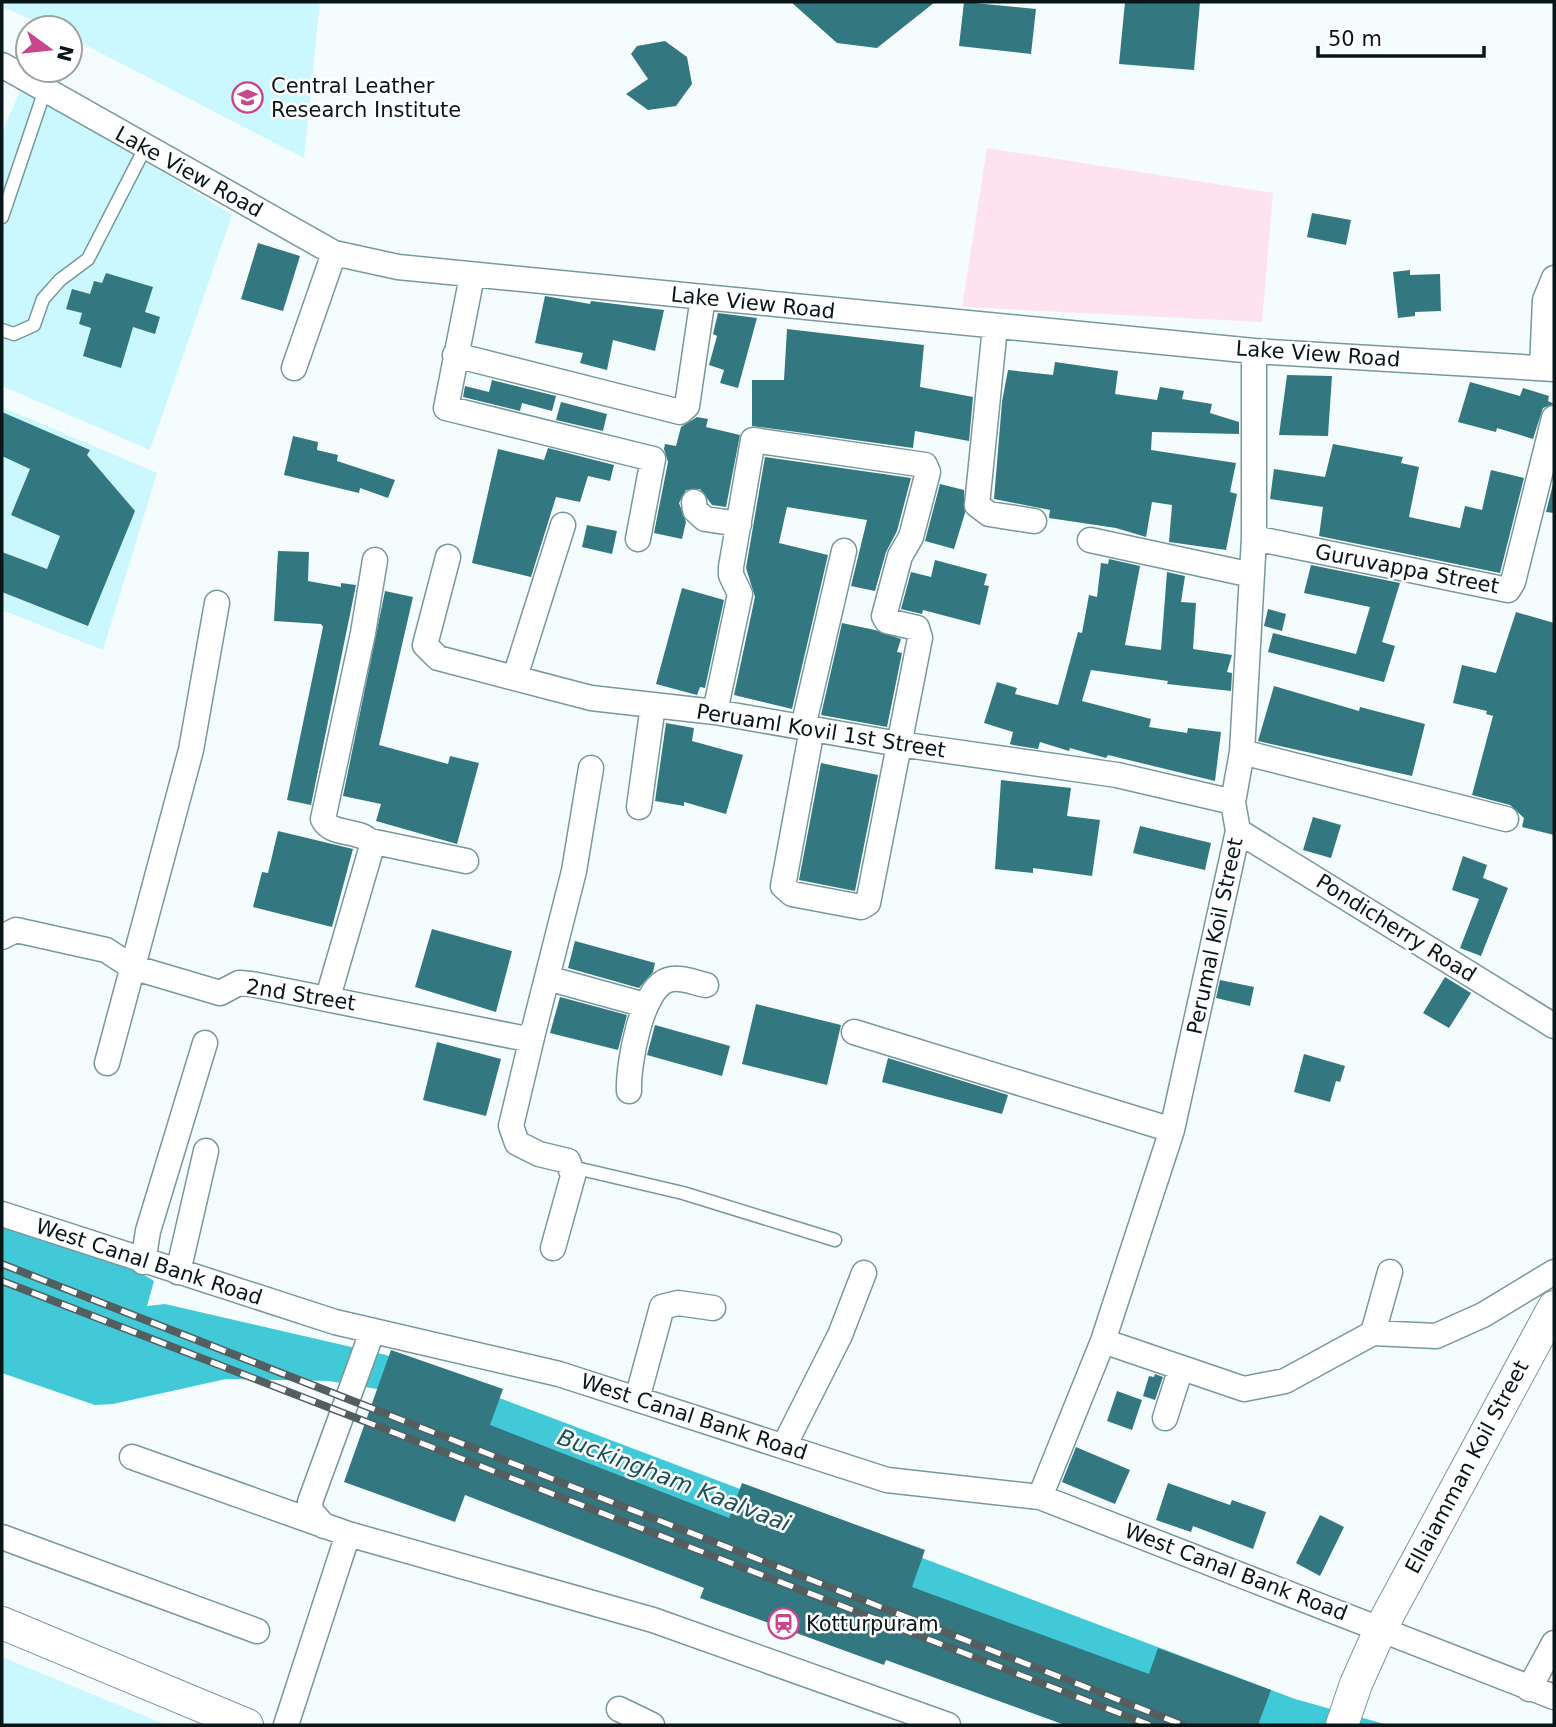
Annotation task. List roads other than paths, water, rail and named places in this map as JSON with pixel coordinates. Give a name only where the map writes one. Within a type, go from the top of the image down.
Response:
[{"type":"street","name":"Lake View Road","points":[[2,65],[334,253],[398,267],[1254,351],[1548,368]]},
{"type":"street","points":[[294,368],[334,253]]},
{"type":"street","points":[[472,276],[445,404],[449,411],[653,459],[638,539]]},
{"type":"street","points":[[1548,368],[1545,300],[1554,278]]},
{"type":"street","points":[[455,355],[680,412],[687,405],[703,298]]},
{"type":"street","points":[[995,327],[977,505],[989,514],[1034,522]]},
{"type":"street","name":"Perumal Koil Street","points":[[1040,1497],[1103,1341],[1172,1130],[1238,831],[1233,802],[1242,752],[1254,538],[1254,351]]},
{"type":"street","name":"Guruvappa Street","points":[[1254,538],[1508,590],[1513,582],[1554,418]]},
{"type":"street","points":[[715,712],[740,594],[731,575],[753,440],[928,467],[911,537],[900,556],[884,616],[887,621],[917,628],[920,633],[868,903],[861,907],[792,894],[783,886],[807,728],[844,551]]},
{"type":"street","points":[[694,502],[699,516],[739,524]]},
{"type":"street","points":[[515,677],[564,525]]},
{"type":"street","points":[[1090,540],[1252,575]]},
{"type":"street","name":"Peruaml Kovil 1st Street","points":[[449,557],[427,636],[427,650],[438,658],[591,698],[715,712],[899,744],[1117,775],[1233,802]]},
{"type":"street","points":[[375,561],[363,633],[323,819],[331,829],[370,841],[466,861]]},
{"type":"street","points":[[107,1063],[191,750],[217,603]]},
{"type":"street","points":[[639,807],[653,705]]},
{"type":"street","points":[[1242,752],[1506,819]]},
{"type":"street","points":[[554,1248],[573,1176],[572,1167],[568,1161],[539,1154],[517,1143],[511,1126],[530,1034],[574,871],[591,768]]},
{"type":"street","name":"Pondicherry Road","points":[[1238,831],[1554,1026]]},
{"type":"street","points":[[328,997],[371,853],[370,841]]},
{"type":"street","name":"2nd Street","points":[[2,936],[16,930],[106,950],[132,967],[220,993],[239,984],[251,984],[530,1034]]},
{"type":"street","points":[[547,978],[645,1005]]},
{"type":"street","points":[[629,1091],[629,1073],[645,1005],[656,986],[671,979],[706,985]]},
{"type":"street","points":[[855,1032],[1172,1130]]},
{"type":"street","points":[[143,1262],[148,1231],[205,1043]]},
{"type":"street","points":[[178,1272],[206,1151]]},
{"type":"street","name":"West Canal Bank Road","points":[[2,1214],[370,1338],[559,1374],[887,1480],[1040,1497],[1554,1697]]},
{"type":"street","points":[[1373,1333],[1390,1272]]},
{"type":"street","points":[[1103,1341],[1244,1389],[1285,1381],[1373,1333],[1436,1336],[1483,1315],[1554,1272]]},
{"type":"street","points":[[784,1447],[840,1335],[864,1273]]},
{"type":"street","points":[[637,1399],[662,1307],[678,1303],[713,1308]]},
{"type":"street","name":"Ellaiamman Koil Street","points":[[1342,1725],[1356,1684],[1381,1628],[1554,1307]]},
{"type":"street","points":[[324,1526],[311,1511],[313,1493],[370,1338]]},
{"type":"street","points":[[1165,1418],[1181,1368]]},
{"type":"street","points":[[132,1457],[348,1534],[653,1620],[948,1725]]},
{"type":"street","points":[[286,1725],[348,1534]]},
{"type":"street","points":[[2,1537],[257,1631]]},
{"type":"street","points":[[2,1623],[247,1725]]},
{"type":"street","points":[[1529,1689],[1554,1643]]},
{"type":"street","points":[[619,1709],[652,1725]]},
{"type":"lane","points":[[2,217],[45,90]]},
{"type":"lane","points":[[2,330],[14,334],[34,325],[43,299],[60,280],[88,259],[145,148]]},
{"type":"lane","points":[[572,1167],[683,1194],[835,1240]]},
{"type":"water","name":"Buckingham Kaalvaai","points":[[2,1226],[136,1270],[154,1281],[147,1306],[165,1304],[386,1355],[1295,1699],[1388,1725],[1217,1725],[407,1394],[329,1381],[226,1379],[113,1404],[95,1405],[2,1373]]},
{"type":"railway","points":[[2,1264],[1183,1725]]},
{"type":"railway","points":[[2,1281],[1150,1725]]},
{"type":"place","name":"Central Leather Research Institute","points":[[248,98]]},
{"type":"place","name":"Kotturpuram","points":[[783,1624]]}]
